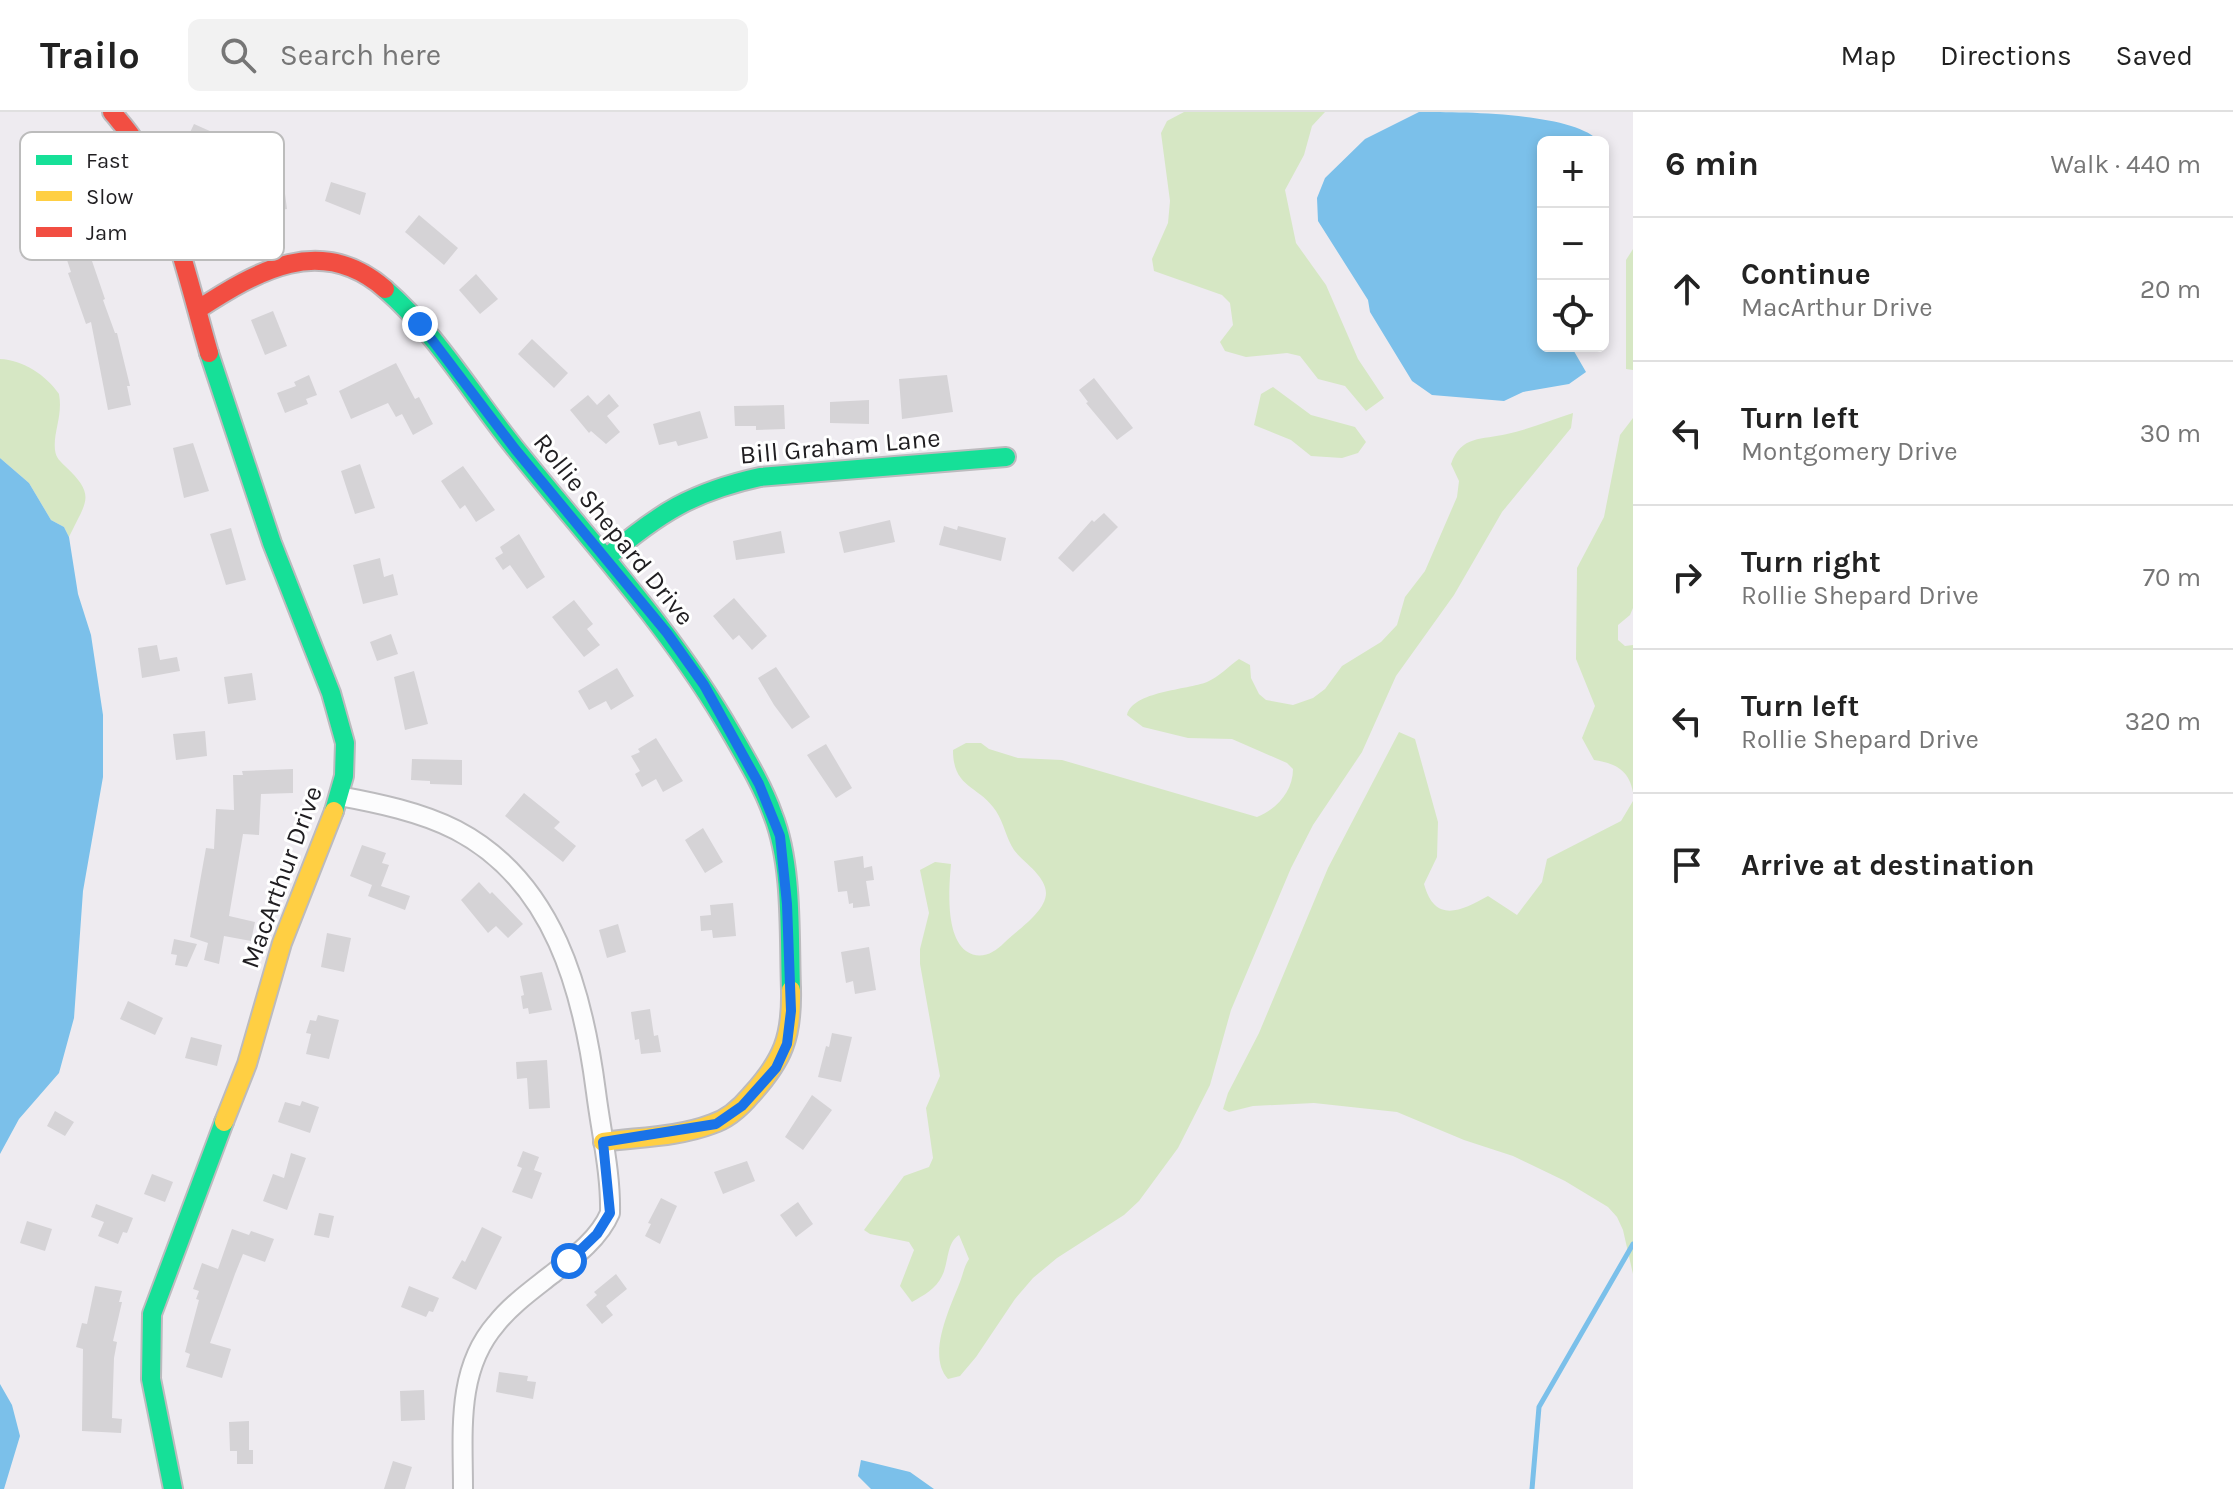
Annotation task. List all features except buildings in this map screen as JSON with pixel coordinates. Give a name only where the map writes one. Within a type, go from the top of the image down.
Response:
[{"type":"street","name":"MacArthur Drive","points":[[112,112],[128,132]]},
{"type":"street","name":"Rollie Shepard Drive","points":[[197,310],[271,266],[306,259],[328,260],[357,269],[389,291],[420,324],[515,449],[667,633],[704,685],[759,784],[780,836],[787,904],[791,1011],[787,1044],[776,1068],[742,1106],[716,1124],[603,1142]]},
{"type":"street","name":"MacArthur Drive","points":[[173,1489],[151,1379],[152,1314],[247,1064],[282,943],[330,825],[344,776],[345,743],[331,693],[272,543],[235,437],[180,260]]},
{"type":"street","name":"Bill Graham Lane","points":[[606,558],[656,514],[689,496],[724,484],[760,477],[1006,457]]},
{"type":"street","points":[[339,796],[368,801],[455,829],[506,865],[537,902],[572,972],[592,1059],[610,1213],[606,1224],[569,1261],[509,1310],[482,1344],[468,1376],[463,1489]]},
{"type":"green space","points":[[1184,112],[1325,112],[1312,126],[1304,155],[1285,190],[1296,243],[1326,285],[1358,359],[1384,398],[1366,411],[1345,386],[1318,379],[1300,356],[1287,353],[1246,357],[1225,351],[1220,342],[1233,325],[1230,303],[1222,295],[1154,271],[1152,259],[1168,223],[1170,201],[1161,133],[1167,121]]},
{"type":"green space","points":[[1633,249],[1633,370],[1626,369],[1626,260]]},
{"type":"green space","points":[[0,359],[17,362],[33,370],[59,394],[56,453],[85,492],[84,507],[69,537],[64,527],[51,520],[29,483],[0,458]]},
{"type":"green space","points":[[1273,387],[1311,415],[1355,427],[1366,442],[1358,453],[1342,458],[1311,456],[1291,440],[1254,425],[1261,394]]},
{"type":"green space","points":[[1573,413],[1571,428],[1502,512],[1454,595],[1396,676],[1362,752],[1313,825],[1291,868],[1231,1010],[1210,1085],[1178,1148],[1139,1201],[1124,1215],[1057,1258],[1033,1278],[976,1357],[960,1376],[948,1379],[939,1357],[942,1330],[969,1259],[959,1235],[952,1243],[939,1281],[912,1302],[900,1286],[914,1250],[909,1242],[864,1230],[904,1176],[929,1167],[933,1158],[926,1108],[940,1076],[920,964],[920,949],[929,913],[920,870],[935,862],[951,864],[951,923],[959,944],[976,955],[996,950],[1023,927],[1041,907],[1046,893],[1038,875],[1014,850],[996,811],[962,780],[954,763],[953,750],[966,743],[981,743],[989,749],[1018,758],[1062,760],[1257,817],[1264,814],[1287,792],[1293,769],[1287,763],[1232,739],[1188,738],[1143,727],[1127,715],[1131,707],[1162,692],[1207,682],[1239,659],[1250,665],[1251,678],[1259,694],[1266,700],[1293,705],[1313,698],[1325,689],[1342,666],[1381,642],[1397,625],[1405,597],[1425,571],[1457,497],[1459,481],[1451,464],[1460,448],[1473,440],[1515,432]]},
{"type":"green space","points":[[1633,418],[1633,608],[1618,625],[1618,640],[1625,646],[1633,645],[1633,792],[1624,773],[1615,766],[1594,760],[1582,738],[1595,706],[1576,659],[1577,568],[1604,517],[1620,435]]},
{"type":"green space","points":[[1399,732],[1415,739],[1438,822],[1437,857],[1424,884],[1429,897],[1442,909],[1459,909],[1488,896],[1517,915],[1542,882],[1547,859],[1621,821],[1633,801],[1633,1274],[1623,1230],[1608,1207],[1565,1181],[1513,1156],[1464,1140],[1397,1112],[1314,1103],[1253,1106],[1229,1112],[1223,1109],[1259,1033],[1328,868]]},
{"type":"water","points":[[1419,112],[1543,119],[1592,136],[1537,136],[1537,352],[1574,352],[1586,372],[1569,384],[1523,392],[1504,401],[1432,395],[1412,381],[1370,312],[1368,300],[1318,221],[1317,198],[1325,178],[1365,139]]},
{"type":"water","points":[[0,458],[29,483],[51,520],[64,527],[69,537],[78,594],[91,635],[103,715],[103,777],[83,891],[74,1018],[59,1073],[19,1119],[0,1154]]},
{"type":"water","points":[[0,1384],[12,1405],[20,1436],[4,1489],[0,1489]]},
{"type":"water","points":[[861,1460],[910,1472],[934,1489],[871,1489],[858,1476]]},
{"type":"waterway","points":[[1532,1489],[1539,1407],[1633,1244]]},
{"type":"traffic: fast","points":[[385,289],[422,326],[519,453],[631,589],[684,660],[732,734],[773,815],[784,856],[789,901],[791,990]]},
{"type":"traffic: fast","points":[[209,353],[272,543],[331,693],[345,743],[344,776],[334,811]]},
{"type":"traffic: fast","points":[[606,558],[677,506],[736,483],[760,477],[1006,457]]},
{"type":"traffic: fast","points":[[173,1489],[151,1379],[152,1314],[224,1122]]},
{"type":"traffic: slow","points":[[224,1122],[247,1064],[282,943],[334,811]]},
{"type":"traffic: slow","points":[[603,1142],[686,1132],[718,1122],[734,1112],[778,1059],[790,1021],[791,990]]},
{"type":"traffic: jam","points":[[112,112],[128,132]]},
{"type":"traffic: jam","points":[[183,260],[209,353]]},
{"type":"traffic: jam","points":[[197,310],[266,271],[313,261],[337,263],[361,272],[385,289]]},
{"type":"route","points":[[420,324],[515,449],[667,633],[704,685],[759,784],[780,836],[787,904],[791,1011],[787,1044],[776,1068],[742,1106],[716,1124],[603,1142],[610,1213],[606,1224],[569,1261]]}]
